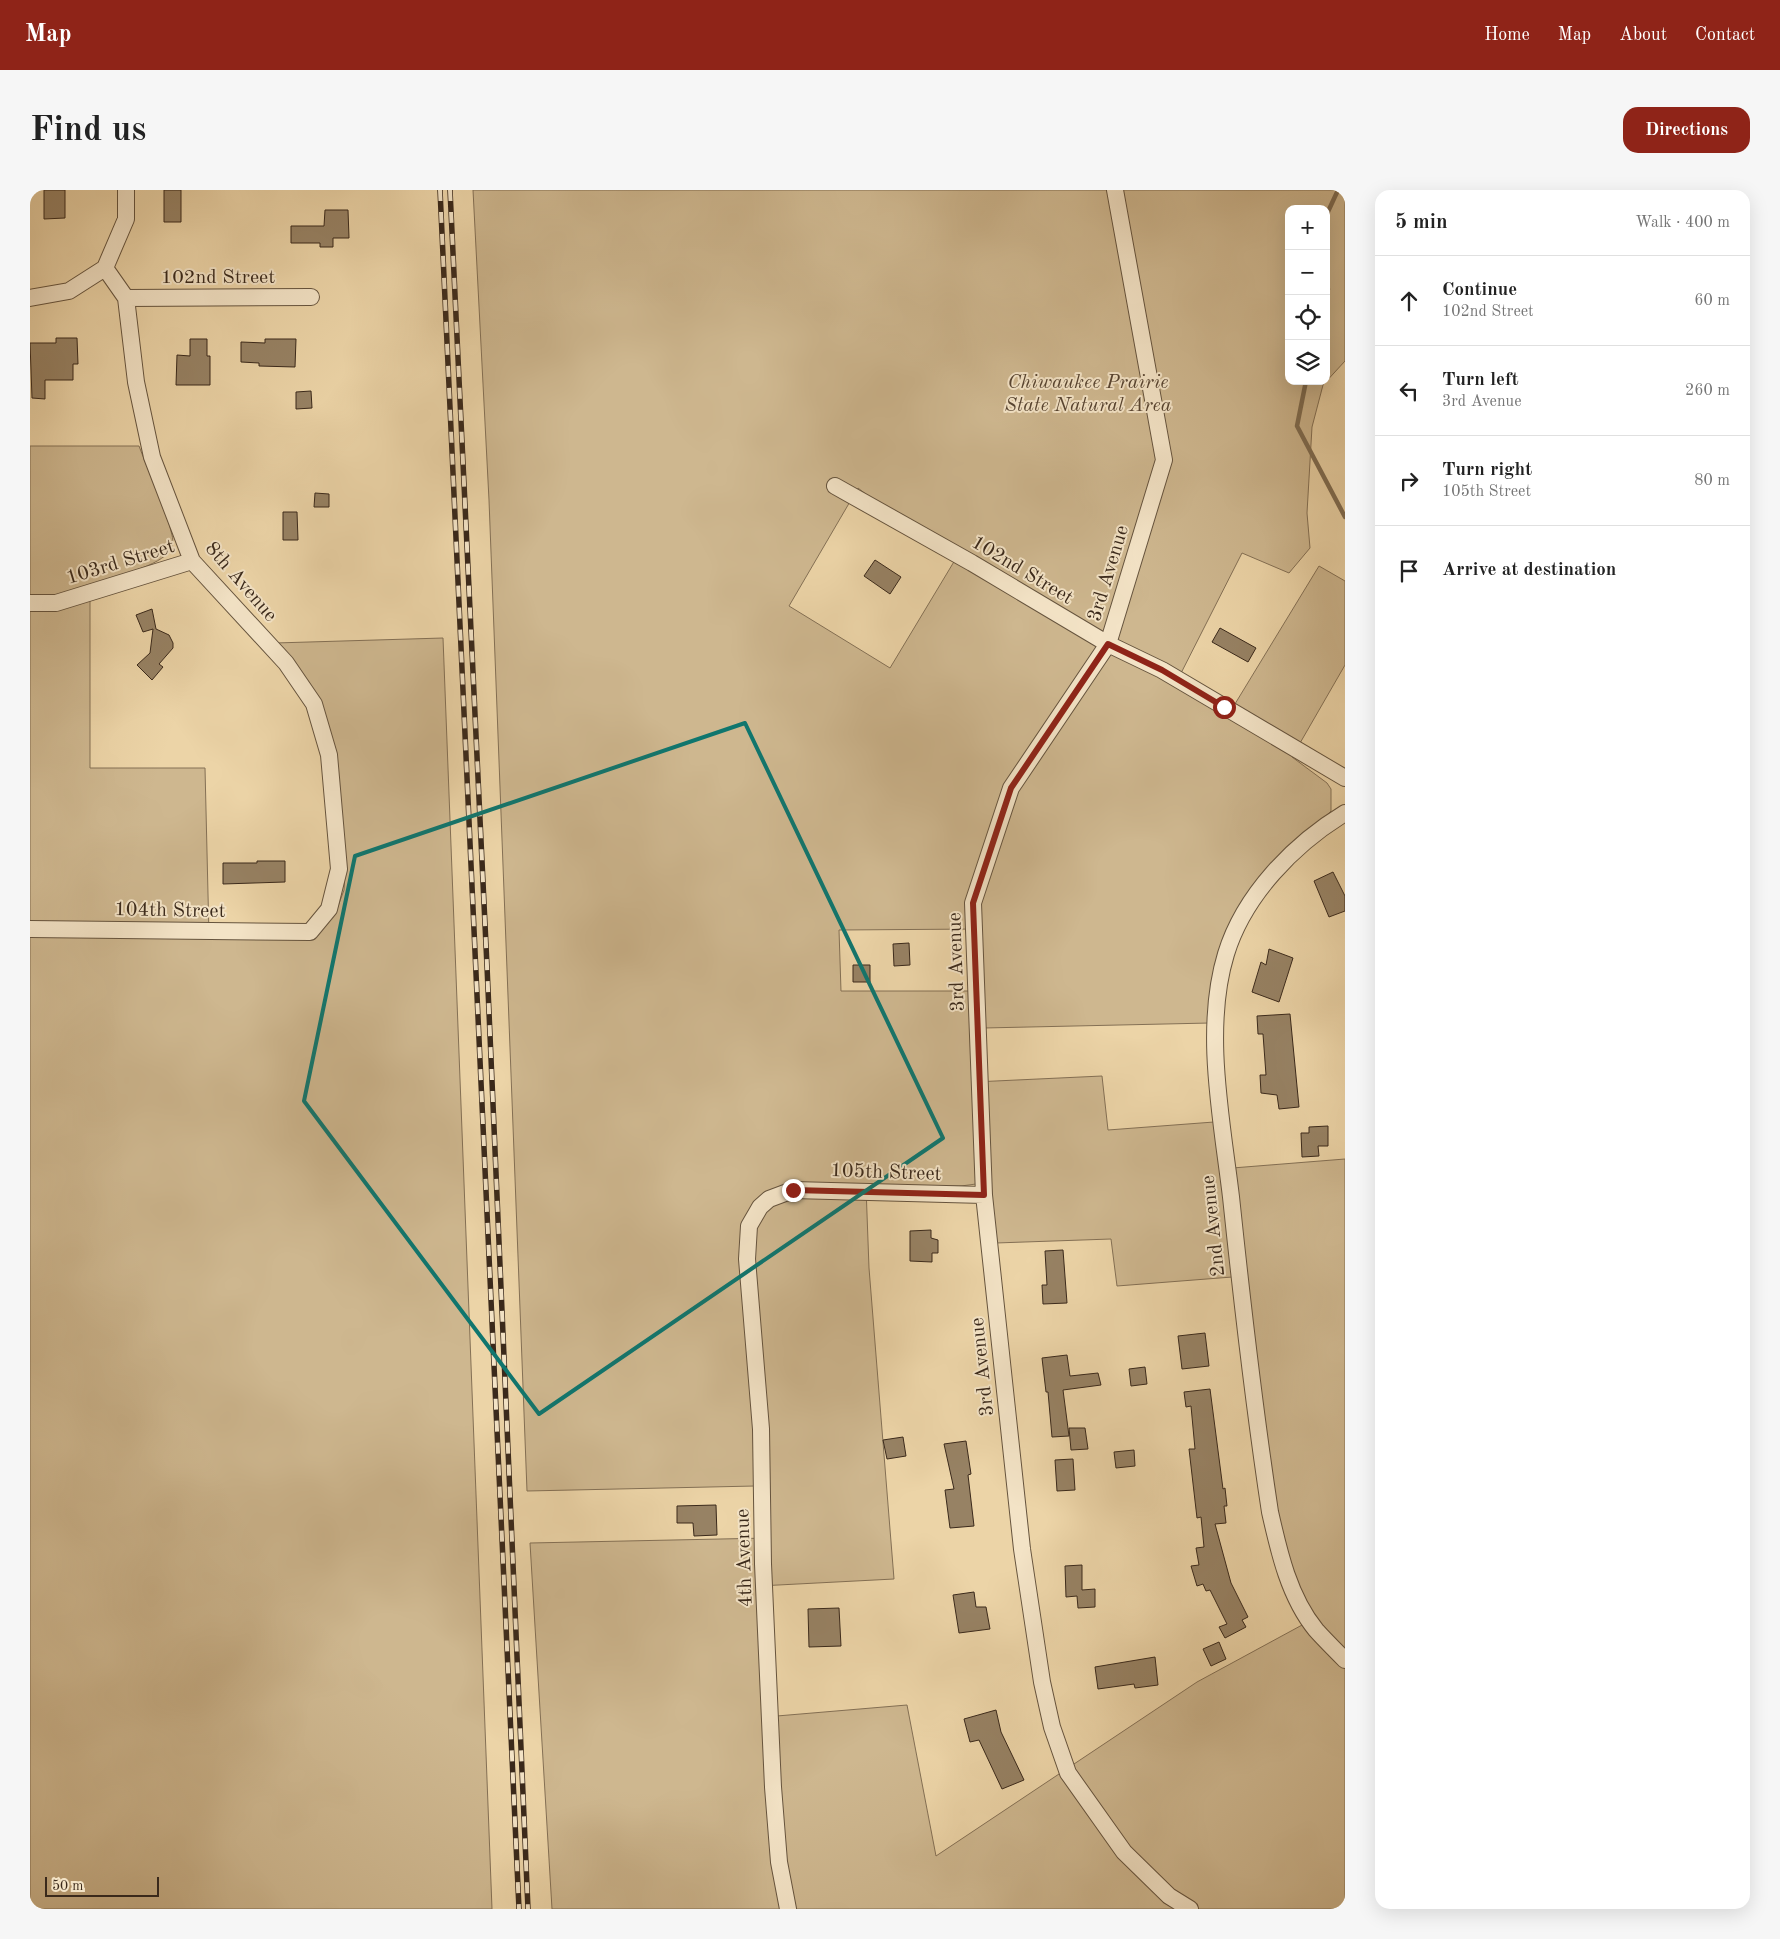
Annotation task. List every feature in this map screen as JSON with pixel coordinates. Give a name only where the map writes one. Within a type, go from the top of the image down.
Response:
[{"type":"street","points":[[30,298],[69,291],[105,268],[126,219],[126,190]]},
{"type":"street","name":"3rd Avenue","points":[[1115,190],[1164,460],[1108,644],[1011,788],[973,903],[984,1195],[1022,1549],[1042,1682],[1052,1727],[1068,1773],[1124,1852],[1169,1896],[1190,1909]]},
{"type":"street","name":"8th Avenue","points":[[105,268],[126,298],[136,382],[152,457],[192,561],[286,663],[314,704],[330,755],[339,869],[329,909],[310,932]]},
{"type":"street","name":"102nd Street","points":[[126,298],[311,297]]},
{"type":"street","name":"102nd Street","points":[[835,486],[972,563],[1108,644],[1162,670],[1345,778]]},
{"type":"street","name":"103rd Street","points":[[30,603],[56,603],[192,561]]},
{"type":"street","name":"2nd Avenue","points":[[1345,812],[1284,861],[1247,908],[1233,935],[1221,974],[1216,1001],[1220,1101],[1239,1278],[1270,1512],[1278,1548],[1294,1594],[1315,1629],[1345,1660]]},
{"type":"street","name":"104th Street","points":[[30,929],[310,932]]},
{"type":"street","name":"105th Street","points":[[760,1207],[769,1199],[793,1190],[984,1195]]},
{"type":"street","name":"4th Avenue","points":[[760,1207],[749,1226],[747,1259],[761,1429],[763,1564],[774,1787],[780,1862],[788,1909]]},
{"type":"highlighted area","points":[[745,723],[943,1138],[539,1414],[304,1101],[355,856]]},
{"type":"green space","name":"Chiwaukee Prairie State Natural Area","points":[[473,190],[1345,190],[1345,361],[1330,377],[1330,205],[1285,205],[1285,385],[1323,385],[1312,427],[1307,513],[1310,548],[1289,573],[1242,553],[1175,685],[1227,717],[1319,566],[1345,581],[1345,665],[1292,757],[1327,783],[1331,789],[1331,811],[1252,891],[1210,1023],[984,1028],[974,1082],[1102,1076],[1108,1130],[1214,1122],[1220,1169],[1345,1159],[1345,1909],[552,1909],[530,1543],[768,1538],[755,1486],[527,1491],[489,500]],"holes":[[[858,488],[880,505],[961,550],[890,668],[789,606]],[[979,929],[981,991],[841,991],[839,930]],[[991,1182],[996,1243],[1111,1239],[1117,1286],[1245,1276],[1277,1522],[1292,1573],[1315,1618],[1197,1682],[936,1856],[907,1705],[765,1717],[759,1586],[894,1579],[869,1268],[866,1187],[961,1186]]]},
{"type":"green space","points":[[30,446],[139,446],[162,502],[173,538],[171,549],[168,553],[142,568],[90,585],[90,768],[205,768],[209,936],[290,936],[337,909],[344,890],[345,873],[333,746],[275,643],[443,638],[492,1909],[30,1909]]},
{"type":"building","points":[[44,190],[65,190],[65,218],[44,219]]},
{"type":"building","points":[[164,190],[181,190],[181,222],[164,222]]},
{"type":"building","points":[[325,210],[348,210],[349,238],[333,238],[333,247],[320,247],[320,243],[291,243],[291,226],[324,226]]},
{"type":"building","points":[[56,338],[77,338],[78,364],[73,364],[73,380],[45,380],[45,399],[32,398],[30,343],[56,343]]},
{"type":"building","points":[[190,339],[207,339],[207,356],[210,356],[210,385],[176,385],[177,355],[190,356]]},
{"type":"building","points":[[265,339],[296,339],[295,367],[259,366],[259,363],[241,362],[241,342],[265,343]]},
{"type":"building","points":[[311,391],[312,408],[296,409],[296,392]]},
{"type":"building","points":[[315,493],[329,494],[329,507],[314,507]]},
{"type":"building","points":[[283,512],[297,512],[298,540],[283,540]]},
{"type":"building","points":[[875,560],[901,577],[890,594],[864,576]]},
{"type":"building","points":[[152,609],[156,629],[169,635],[173,648],[159,664],[163,667],[152,680],[137,665],[150,653],[153,629],[143,632],[136,615]]},
{"type":"building","points":[[1220,628],[1256,648],[1248,662],[1212,642]]},
{"type":"building","points":[[257,861],[285,861],[285,882],[223,884],[223,863],[257,863]]},
{"type":"building","points":[[1333,872],[1345,896],[1345,911],[1329,917],[1314,881]]},
{"type":"building","points":[[909,943],[910,965],[894,966],[893,944]]},
{"type":"building","points":[[1269,949],[1293,958],[1279,1002],[1252,992],[1261,962],[1266,965]]},
{"type":"building","points":[[853,965],[870,965],[870,982],[853,982]]},
{"type":"building","points":[[1290,1014],[1299,1107],[1279,1109],[1277,1095],[1261,1093],[1260,1075],[1266,1075],[1263,1034],[1258,1034],[1257,1016]]},
{"type":"building","points":[[1328,1126],[1328,1146],[1318,1146],[1319,1156],[1302,1157],[1301,1133],[1309,1133],[1309,1127]]},
{"type":"building","points":[[931,1230],[931,1238],[938,1240],[938,1253],[932,1253],[932,1262],[910,1261],[910,1231]]},
{"type":"building","points":[[1063,1250],[1067,1303],[1043,1304],[1042,1285],[1047,1285],[1045,1251]]},
{"type":"building","points":[[1205,1333],[1209,1366],[1182,1369],[1178,1336]]},
{"type":"building","points":[[1067,1355],[1070,1376],[1098,1373],[1101,1385],[1063,1390],[1069,1436],[1052,1437],[1048,1392],[1046,1392],[1042,1358]]},
{"type":"building","points":[[1145,1367],[1147,1384],[1131,1386],[1129,1369]]},
{"type":"building","points":[[1210,1389],[1223,1489],[1225,1488],[1227,1506],[1224,1506],[1226,1523],[1215,1524],[1231,1583],[1248,1617],[1242,1620],[1246,1627],[1225,1638],[1219,1627],[1227,1624],[1210,1590],[1206,1591],[1203,1584],[1197,1586],[1191,1566],[1199,1565],[1196,1548],[1204,1547],[1201,1517],[1197,1518],[1189,1449],[1195,1449],[1191,1406],[1186,1407],[1184,1392]]},
{"type":"building","points":[[1069,1428],[1085,1428],[1088,1449],[1071,1450]]},
{"type":"building","points":[[903,1437],[906,1456],[887,1459],[883,1440]]},
{"type":"building","points":[[966,1441],[971,1474],[968,1475],[974,1526],[950,1528],[945,1490],[954,1489],[944,1444]]},
{"type":"building","points":[[1134,1450],[1135,1466],[1116,1468],[1114,1452]]},
{"type":"building","points":[[1073,1459],[1075,1490],[1057,1491],[1055,1460]]},
{"type":"building","points":[[716,1505],[717,1535],[694,1536],[693,1523],[677,1523],[677,1506]]},
{"type":"building","points":[[1082,1565],[1082,1590],[1095,1589],[1095,1607],[1078,1608],[1077,1596],[1066,1597],[1065,1566]]},
{"type":"building","points":[[974,1592],[976,1607],[986,1607],[990,1629],[959,1633],[953,1595]]},
{"type":"building","points":[[839,1608],[841,1646],[809,1647],[808,1609]]},
{"type":"building","points":[[1219,1642],[1226,1659],[1211,1666],[1203,1649]]},
{"type":"building","points":[[1155,1657],[1158,1685],[1135,1688],[1134,1684],[1098,1689],[1095,1667]]},
{"type":"building","points":[[996,1710],[1001,1732],[1024,1780],[1002,1789],[979,1740],[970,1742],[964,1719]]},
{"type":"waterway","points":[[1330,207],[1338,190]]},
{"type":"waterway","points":[[1305,385],[1297,426],[1345,517]]},
{"type":"railway","points":[[440,190],[519,1909]]},
{"type":"railway","points":[[450,190],[487,966],[528,1909]]},
{"type":"route","points":[[793,1190],[984,1195],[973,903],[1011,788],[1108,644],[1162,670],[1224,707]]}]
